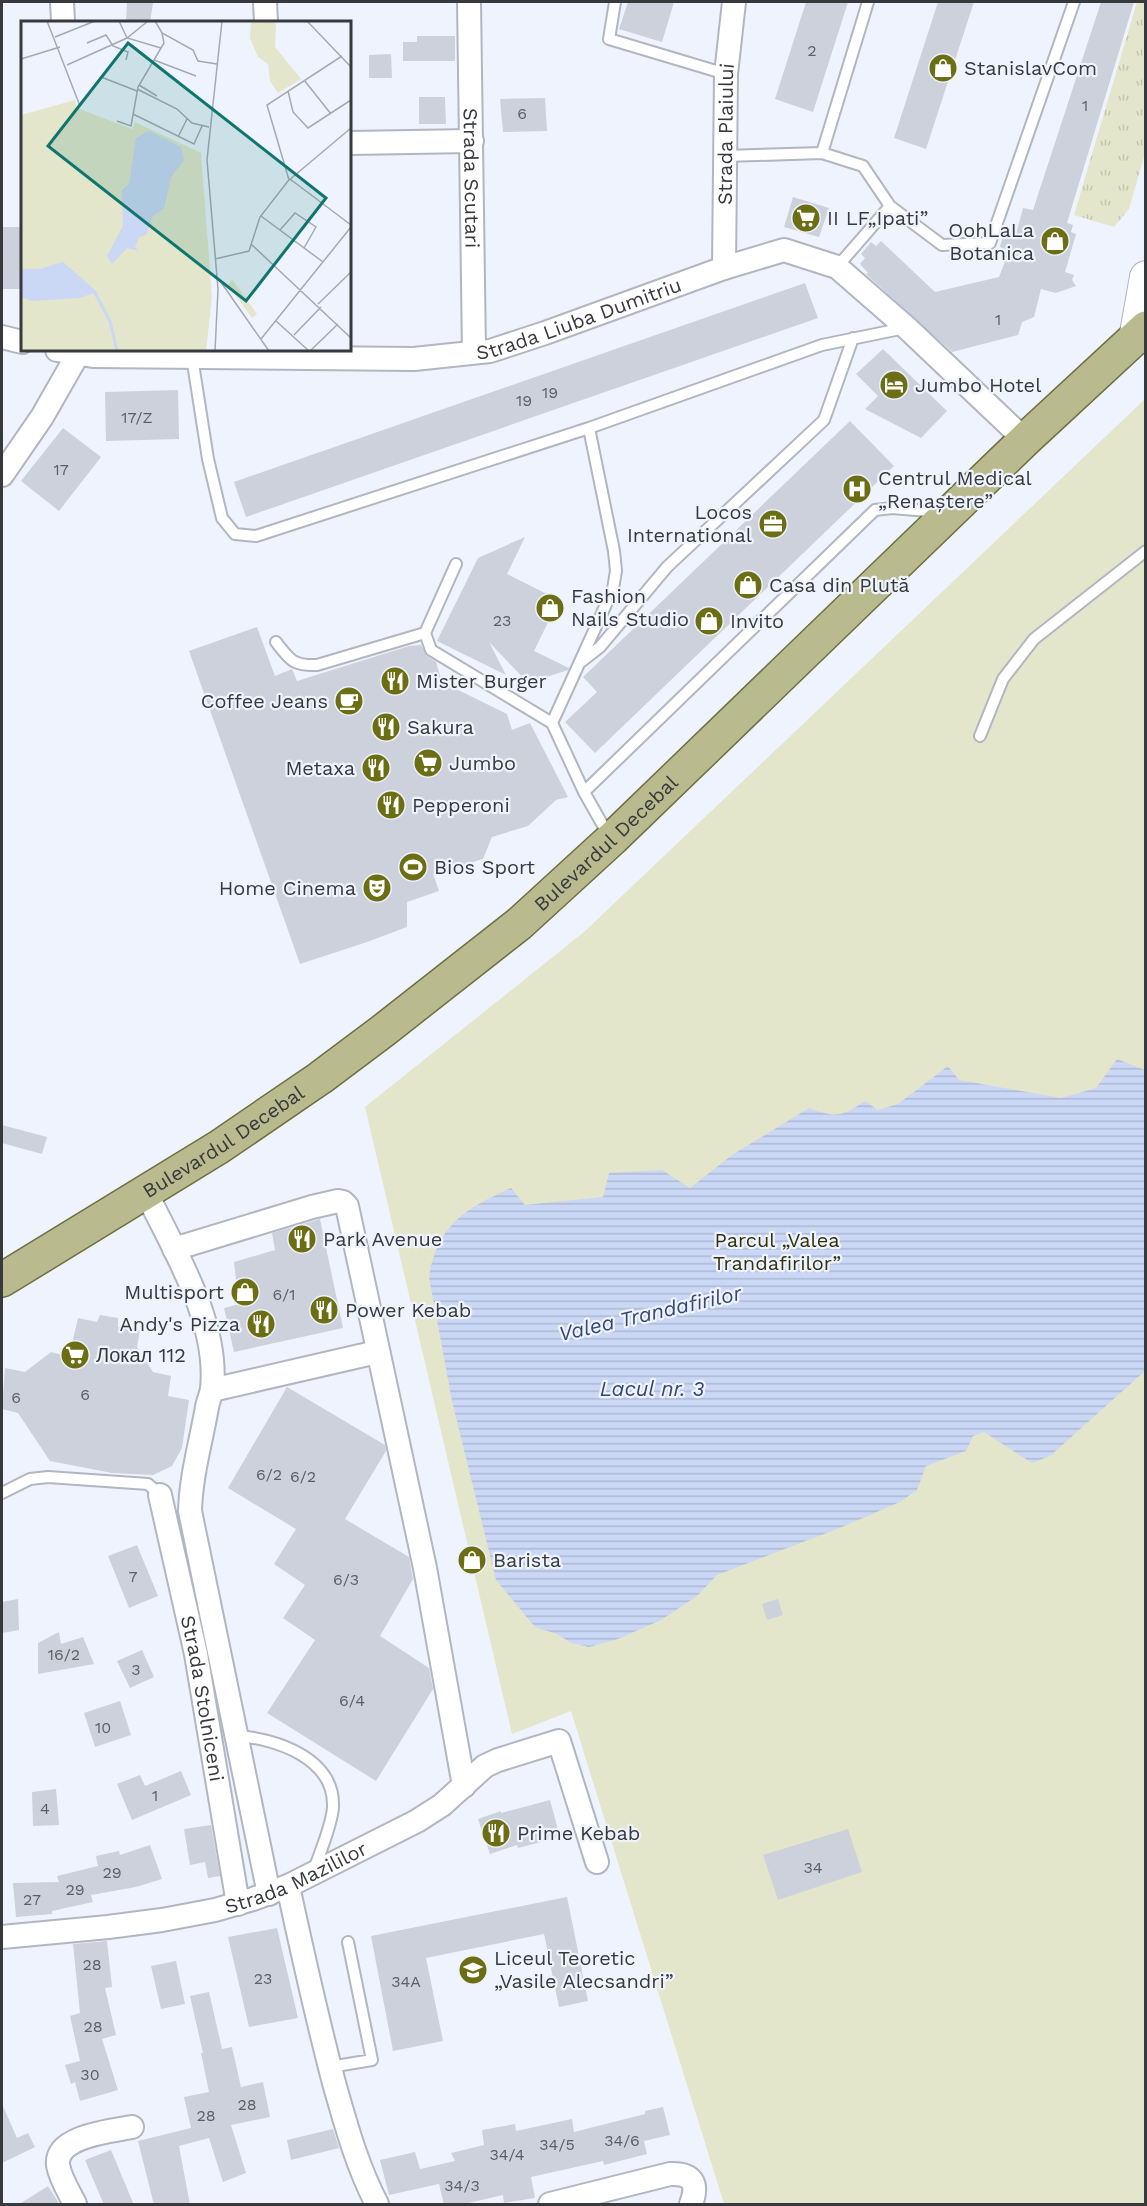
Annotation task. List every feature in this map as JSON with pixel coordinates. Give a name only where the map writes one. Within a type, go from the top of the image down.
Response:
[{"type":"main road","name":"Bulevardul Decebal","points":[[2,1280],[219,1147],[384,1030],[519,924],[613,838],[1025,440],[1140,338]]},
{"type":"street","points":[[62,2],[63,21]]},
{"type":"street","points":[[265,2],[266,21]]},
{"type":"street","name":"Strada Scutari","points":[[469,2],[474,352]]},
{"type":"street","name":"Strada Plaiului","points":[[724,268],[726,74],[734,2]]},
{"type":"street","points":[[351,143],[472,141]]},
{"type":"street","name":"Strada Liuba Dumitriu","points":[[66,351],[93,356],[414,359],[490,351],[724,268],[784,250],[837,267],[907,327],[1025,440]]},
{"type":"street","points":[[1140,338],[1146,277]]},
{"type":"street","points":[[2,337],[21,342]]},
{"type":"street","points":[[3,470],[42,417],[66,351]]},
{"type":"street","points":[[146,1192],[203,1316],[211,1356],[212,1390],[191,1482],[190,1510],[236,1736],[357,2162],[377,2205]]},
{"type":"street","points":[[174,1249],[312,1207],[338,1201],[347,1206],[425,1568],[464,1786]]},
{"type":"street","points":[[212,1390],[377,1352]]},
{"type":"street","name":"Strada Stolniceni","points":[[160,1495],[196,1654],[238,1904]]},
{"type":"street","name":"Strada Mazililor","points":[[2,1937],[154,1921],[215,1910],[278,1890],[417,1821],[442,1805],[485,1767],[498,1760],[559,1741],[597,1862]]},
{"type":"street","points":[[75,2205],[58,2166],[60,2152],[81,2138],[132,2127]]},
{"type":"street","points":[[550,2205],[670,2174],[683,2173],[690,2178],[693,2195]]},
{"type":"lane","points":[[615,2],[609,39],[726,74]]},
{"type":"lane","points":[[822,153],[868,2]]},
{"type":"lane","points":[[726,156],[822,153],[863,166],[890,206],[942,245],[990,243],[1074,2]]},
{"type":"lane","points":[[837,267],[890,206]]},
{"type":"lane","points":[[192,357],[208,459],[222,518],[235,534],[256,536],[589,428],[822,345],[907,327]]},
{"type":"lane","points":[[579,663],[600,647],[667,567],[824,420],[853,338]]},
{"type":"lane","points":[[552,723],[613,589],[616,571],[589,428]]},
{"type":"lane","points":[[584,792],[875,510],[892,508],[949,513]]},
{"type":"lane","points":[[980,736],[1003,679],[1034,639],[1146,551]]},
{"type":"lane","points":[[456,564],[425,633],[431,650],[552,723],[584,792],[605,830],[613,838]]},
{"type":"lane","points":[[276,642],[293,663],[303,666],[317,665],[425,633]]},
{"type":"lane","points":[[2,1492],[30,1479],[48,1477],[148,1484],[160,1495]]},
{"type":"lane","points":[[236,1736],[252,1737],[290,1749],[312,1762],[327,1782],[332,1798],[332,1813],[313,1873]]},
{"type":"lane","points":[[330,2067],[372,2060],[348,1942]]},
{"type":"green space","points":[[1137,2],[1145,2],[1145,153],[1129,209],[1114,227],[1074,215]]},
{"type":"green space","name":"Parcul „Valea Trandafirilor”","points":[[1145,399],[1145,2204],[724,2204],[571,1711],[512,1734],[365,1107],[584,932]]},
{"type":"water","name":"Lacul nr. 3","points":[[1117,1059],[1145,1070],[1145,1371],[1050,1456],[1032,1463],[984,1432],[973,1436],[966,1451],[926,1466],[917,1490],[900,1502],[717,1575],[697,1596],[661,1620],[618,1639],[589,1647],[571,1643],[557,1634],[535,1627],[496,1580],[452,1401],[429,1277],[439,1244],[456,1220],[480,1203],[511,1188],[525,1205],[603,1197],[609,1173],[662,1170],[690,1188],[732,1155],[809,1108],[838,1114],[865,1101],[878,1110],[898,1104],[948,1066],[959,1080],[1061,1098],[1096,1088]]},
{"type":"building","points":[[127,2],[153,3],[150,21],[126,21]]},
{"type":"building","points":[[628,2],[674,2],[662,42],[619,29]]},
{"type":"building","points":[[806,2],[848,2],[813,112],[775,99]]},
{"type":"building","points":[[938,2],[974,2],[926,149],[894,138]]},
{"type":"building","points":[[1101,2],[1134,2],[1067,223],[1073,225],[1071,232],[1076,234],[1065,272],[1074,275],[1072,280],[1076,286],[1056,293],[1041,289],[1034,317],[1022,322],[1018,335],[952,352],[866,274],[868,273],[860,264],[865,258],[861,254],[871,242],[876,246],[881,241],[935,292],[999,277],[1009,251],[1000,247],[1004,232],[1016,234],[1023,208],[1033,210]]},
{"type":"building","points":[[417,36],[455,36],[455,61],[403,61],[403,42],[417,42]]},
{"type":"building","points":[[391,54],[392,78],[369,78],[369,55]]},
{"type":"building","points":[[419,97],[445,97],[446,124],[419,124]]},
{"type":"building","points":[[545,98],[547,131],[503,132],[500,99]]},
{"type":"building","name":"II LF„Ipati”","points":[[793,197],[829,208],[819,237],[784,227]]},
{"type":"building","points":[[2,227],[21,227],[21,289],[2,289]]},
{"type":"building","points":[[805,283],[818,318],[246,517],[234,482]]},
{"type":"building","name":"Jumbo Hotel","points":[[883,349],[947,411],[921,438],[865,409],[878,396],[856,374]]},
{"type":"building","points":[[178,390],[179,439],[106,441],[105,392]]},
{"type":"building","points":[[850,421],[894,466],[595,753],[565,722],[597,692],[583,677]]},
{"type":"building","points":[[63,428],[101,457],[59,511],[21,481]]},
{"type":"building","points":[[525,537],[507,574],[559,600],[534,651],[569,668],[528,683],[489,642],[506,675],[437,641],[478,558]]},
{"type":"building","name":"Jumbo","points":[[257,627],[275,676],[292,669],[297,681],[409,646],[421,645],[427,656],[436,662],[442,682],[507,714],[512,730],[530,723],[568,797],[556,800],[528,826],[492,837],[483,859],[433,874],[439,891],[407,902],[407,927],[300,964],[189,651]]},
{"type":"building","points":[[2,1125],[47,1137],[42,1154],[2,1143]]},
{"type":"building","points":[[320,1219],[343,1328],[234,1352],[224,1308],[239,1304],[234,1262],[275,1250],[272,1233]]},
{"type":"building","points":[[100,1315],[118,1318],[118,1327],[140,1330],[137,1347],[153,1372],[171,1376],[168,1396],[189,1400],[182,1448],[172,1466],[153,1475],[112,1473],[50,1461],[18,1413],[2,1409],[5,1368],[25,1372],[51,1352],[69,1357],[78,1318],[97,1322]]},
{"type":"building","points":[[287,1387],[385,1445],[386,1451],[345,1519],[409,1557],[413,1579],[380,1636],[429,1668],[433,1689],[376,1781],[267,1713],[315,1640],[283,1618],[305,1585],[274,1564],[296,1529],[228,1488]]},
{"type":"building","points":[[137,1545],[158,1596],[129,1608],[108,1556]]},
{"type":"building","points":[[18,1599],[19,1630],[2,1633],[2,1602]]},
{"type":"building","points":[[778,1599],[783,1615],[767,1620],[762,1604]]},
{"type":"building","points":[[59,1632],[61,1644],[83,1637],[94,1664],[38,1674],[38,1643]]},
{"type":"building","points":[[142,1650],[154,1677],[130,1688],[117,1661]]},
{"type":"building","points":[[120,1701],[131,1735],[95,1747],[84,1713]]},
{"type":"building","points":[[181,1771],[191,1795],[132,1820],[117,1784],[140,1775],[145,1786]]},
{"type":"building","points":[[56,1789],[59,1825],[33,1826],[32,1792]]},
{"type":"building","points":[[550,1800],[560,1837],[518,1848],[517,1845],[490,1854],[478,1819],[501,1811],[501,1813]]},
{"type":"building","points":[[211,1825],[220,1876],[208,1878],[205,1862],[190,1865],[184,1829]]},
{"type":"building","points":[[848,1829],[862,1872],[778,1900],[763,1855]]},
{"type":"building","points":[[150,1845],[162,1879],[136,1887],[91,1895],[93,1902],[52,1911],[52,1914],[16,1917],[13,1883],[59,1882],[57,1876],[98,1866],[96,1856],[119,1851],[120,1855]]},
{"type":"building","points":[[567,1897],[588,2001],[559,2007],[544,1934],[426,1958],[443,2041],[393,2051],[371,1936]]},
{"type":"building","points":[[277,1928],[298,2018],[249,2027],[228,1937]]},
{"type":"building","points":[[107,1941],[112,1987],[105,1988],[116,2035],[102,2039],[118,2090],[80,2101],[75,2082],[71,2084],[65,2065],[80,2061],[70,2016],[80,2013],[73,1944]]},
{"type":"building","points":[[176,1961],[185,2004],[161,2009],[151,1966]]},
{"type":"building","points":[[209,1992],[222,2049],[232,2047],[241,2087],[263,2082],[270,2117],[231,2125],[246,2173],[223,2182],[209,2138],[179,2146],[190,2205],[154,2205],[138,2141],[191,2128],[184,2097],[209,2092],[190,1996]]},
{"type":"building","points":[[2,2104],[17,2138],[28,2133],[35,2147],[2,2163]]},
{"type":"building","points":[[663,2107],[670,2135],[644,2141],[647,2154],[604,2165],[603,2161],[531,2177],[535,2198],[504,2203],[503,2195],[460,2205],[444,2205],[439,2184],[389,2195],[380,2160],[415,2152],[420,2169],[455,2161],[451,2153],[484,2145],[482,2130],[515,2124],[516,2131],[572,2119],[574,2132],[645,2114],[645,2111]]},
{"type":"building","points":[[333,2129],[339,2148],[291,2160],[287,2140]]},
{"type":"building","points":[[111,2150],[134,2205],[104,2205],[85,2160]]},
{"type":"building","points":[[48,2186],[60,2205],[18,2205]]},
{"type":"place","name":"StanislavCom","points":[[943,68]]},
{"type":"place","name":"II LF„Ipati”","points":[[806,218]]},
{"type":"place","name":"OohLaLa Botanica","points":[[1055,241]]},
{"type":"place","name":"Jumbo Hotel","points":[[894,385]]},
{"type":"place","name":"Centrul Medical „Renaștere”","points":[[857,489]]},
{"type":"place","name":"Locos International","points":[[773,524]]},
{"type":"place","name":"Casa din Plută","points":[[748,585]]},
{"type":"place","name":"Fashion Nails Studio","points":[[550,608]]},
{"type":"place","name":"Invito","points":[[709,621]]},
{"type":"place","name":"Mister Burger","points":[[395,681]]},
{"type":"place","name":"Coffee Jeans","points":[[349,701]]},
{"type":"place","name":"Sakura","points":[[386,727]]},
{"type":"place","name":"Jumbo","points":[[428,763]]},
{"type":"place","name":"Metaxa","points":[[376,768]]},
{"type":"place","name":"Pepperoni","points":[[391,805]]},
{"type":"place","name":"Bios Sport","points":[[413,867]]},
{"type":"place","name":"Home Cinema","points":[[377,888]]},
{"type":"place","name":"Park Avenue","points":[[302,1239]]},
{"type":"place","name":"Multisport","points":[[245,1292]]},
{"type":"place","name":"Power Kebab","points":[[324,1310]]},
{"type":"place","name":"Andy's Pizza","points":[[261,1324]]},
{"type":"place","name":"Локал 112","points":[[75,1355]]},
{"type":"place","name":"Barista","points":[[472,1560]]},
{"type":"place","name":"Prime Kebab","points":[[496,1833]]},
{"type":"place","name":"Liceul Teoretic „Vasile Alecsandri”","points":[[473,1970]]},
{"type":"water label","name":"Valea Trandafirilor","points":[[650,1313]]}]
